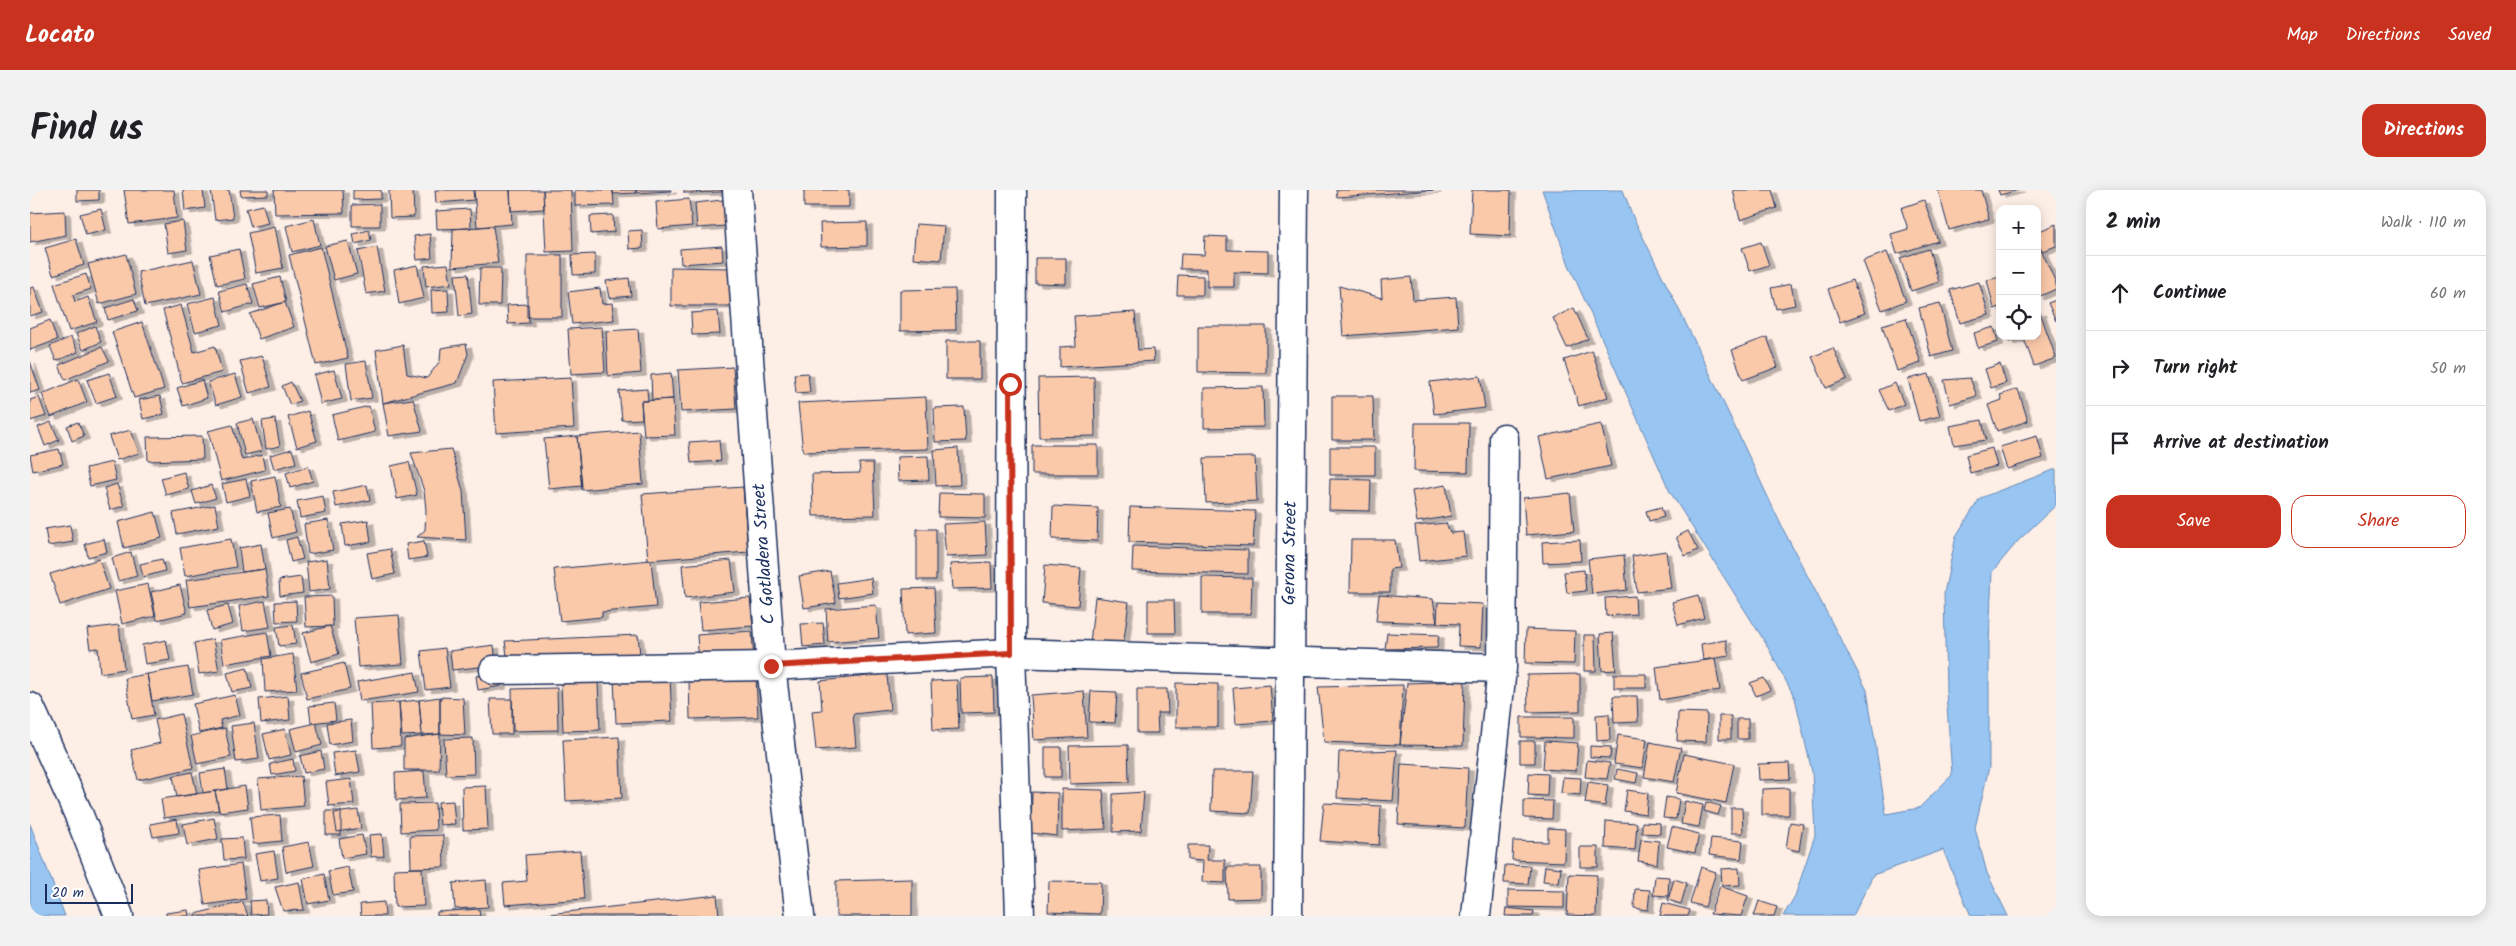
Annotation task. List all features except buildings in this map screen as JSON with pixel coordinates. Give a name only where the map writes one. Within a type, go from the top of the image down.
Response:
[{"type":"street","name":"C Gotladera Street","points":[[737,190],[771,666],[800,916]]},
{"type":"street","points":[[1012,190],[1011,653],[1020,916]]},
{"type":"street","name":"Gerona Street","points":[[1288,916],[1288,661],[1294,190]]},
{"type":"street","points":[[1476,916],[1502,668],[1504,438]]},
{"type":"street","points":[[494,670],[771,666],[1011,653],[1502,668]]},
{"type":"street","points":[[30,707],[78,813],[119,916]]},
{"type":"water","points":[[1542,190],[1623,190],[1633,217],[1695,342],[1783,529],[1867,690],[1886,814],[1919,808],[1952,775],[1946,692],[1944,593],[1956,536],[1980,498],[2056,469],[2056,505],[2018,541],[1992,572],[1989,645],[1989,767],[1975,828],[1987,873],[2008,916],[1971,916],[1943,850],[1873,875],[1853,916],[1783,916],[1795,896],[1815,835],[1812,772],[1795,698],[1765,642],[1670,492],[1569,265]]},
{"type":"water","points":[[30,824],[65,916],[30,916]]},
{"type":"route","points":[[771,666],[1011,653],[1010,384]]}]
